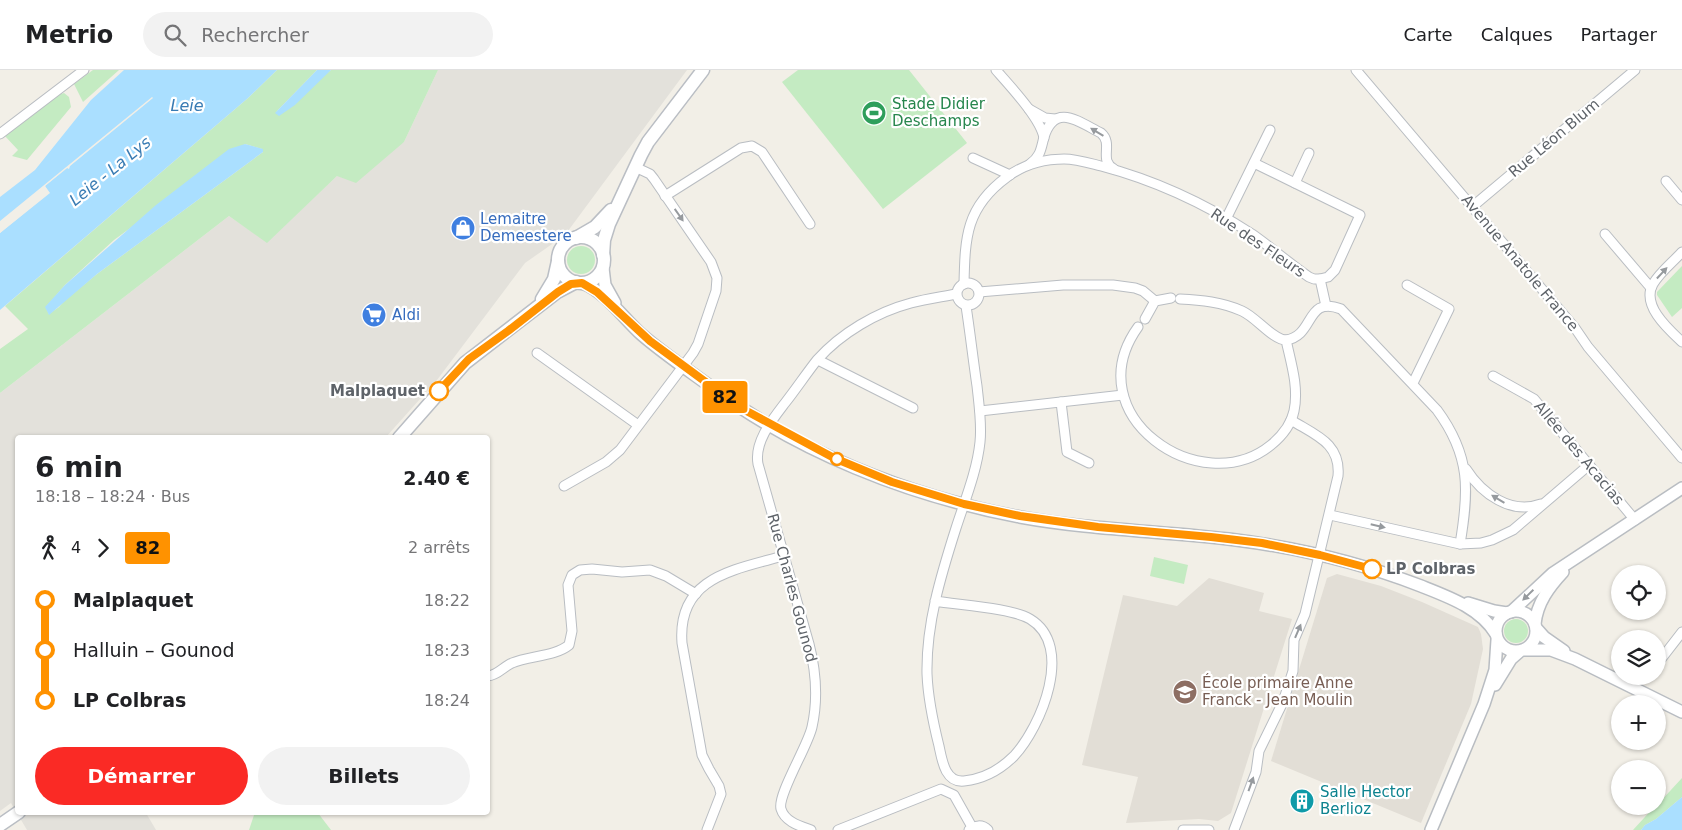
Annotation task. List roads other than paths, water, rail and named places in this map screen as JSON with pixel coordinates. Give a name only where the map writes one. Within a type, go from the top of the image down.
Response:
[{"type":"main road","points":[[402,435],[462,366],[563,288],[594,279],[603,268],[606,234],[620,198],[648,142],[703,70]]},
{"type":"main road","points":[[530,313],[551,286],[563,247],[574,238],[595,227],[620,198]]},
{"type":"main road","points":[[574,238],[584,237],[592,240],[600,246],[603,255]]},
{"type":"main road","points":[[558,261],[562,273],[568,279],[579,283]]},
{"type":"main road","points":[[0,825],[15,815]]},
{"type":"street","points":[[0,134],[84,70]]},
{"type":"street","points":[[996,70],[1027,107],[1041,129],[1047,156],[1056,159]]},
{"type":"street","name":"Avenue Anatole France","points":[[1356,70],[1682,458]]},
{"type":"street","name":"Rue Léon Blum","points":[[1472,207],[1635,70]]},
{"type":"street","points":[[1027,107],[1045,118],[1055,119],[1065,116],[1101,133],[1107,141],[1106,162],[1116,170]]},
{"type":"street","points":[[1025,166],[1038,157],[1043,141],[1055,119]]},
{"type":"street","points":[[1226,219],[1270,130]]},
{"type":"street","points":[[665,196],[741,148],[752,146],[762,152],[810,224]]},
{"type":"street","points":[[1089,163],[1098,162],[1107,149]]},
{"type":"street","points":[[1295,183],[1309,153]]},
{"type":"street","points":[[973,158],[1010,175]]},
{"type":"street","name":"Rue des Fleurs","points":[[964,284],[965,246],[971,222],[988,195],[1010,175],[1025,166],[1056,159],[1075,160],[1116,170],[1173,192],[1226,219],[1262,241],[1309,277],[1314,280],[1320,280],[1326,306]]},
{"type":"street","points":[[1254,163],[1360,215],[1335,270],[1320,280]]},
{"type":"street","points":[[564,486],[614,456],[698,344],[716,292],[717,278],[711,262],[700,245],[650,174],[635,167]]},
{"type":"street","points":[[1666,181],[1682,200]]},
{"type":"street","points":[[1605,234],[1651,288]]},
{"type":"street","points":[[1682,252],[1656,279],[1651,288],[1650,298],[1654,309],[1667,328],[1682,342]]},
{"type":"street","points":[[603,268],[607,290],[623,316]]},
{"type":"street","points":[[579,283],[597,292],[642,335],[725,398],[770,425],[826,454],[865,471],[911,488],[964,504],[1020,516],[1049,521],[1236,540],[1320,555],[1388,575],[1488,610],[1520,611],[1532,619],[1550,642],[1576,659],[1682,712]]},
{"type":"street","points":[[935,602],[1002,611],[1024,616],[1045,633],[1050,642],[1052,671],[1046,696],[1034,725],[1015,754],[998,769],[978,778],[960,781],[950,776],[943,762],[930,707],[928,663],[935,602],[980,445],[980,411],[966,306],[958,300],[956,294],[959,288],[968,283],[975,286],[979,292]]},
{"type":"street","points":[[979,292],[1063,285],[1113,285],[1135,288],[1143,291],[1155,301],[1176,299],[1214,302],[1237,309],[1259,322],[1277,338],[1286,340],[1297,337],[1302,333],[1314,312],[1326,306],[1336,307],[1346,313],[1413,383],[1445,420],[1458,446],[1466,475],[1467,495],[1460,544]]},
{"type":"street","points":[[1407,285],[1449,308],[1413,383]]},
{"type":"street","points":[[966,306],[976,302],[979,292]]},
{"type":"street","name":"Rue Charles Gounod","points":[[811,830],[793,823],[781,810],[781,799],[784,791],[805,748],[812,728],[816,688],[813,659],[757,460],[759,446],[770,425],[818,360],[844,336],[878,315],[911,303],[956,294]]},
{"type":"street","points":[[1145,320],[1155,301]]},
{"type":"street","points":[[1138,327],[1130,337],[1124,353],[1120,374],[1123,395],[1136,421],[1149,437],[1179,455],[1211,462],[1240,460],[1260,452],[1280,436],[1291,420],[1296,393],[1286,340]]},
{"type":"street","points":[[537,353],[638,425]]},
{"type":"street","points":[[818,360],[913,408]]},
{"type":"street","name":"Allée des Acacias","points":[[1493,376],[1534,399],[1635,520]]},
{"type":"street","points":[[980,411],[1123,395]]},
{"type":"street","points":[[1061,402],[1067,452],[1089,463]]},
{"type":"street","points":[[1234,830],[1256,772],[1259,751],[1284,699],[1294,665],[1294,640],[1304,617],[1339,470],[1335,452],[1325,441],[1291,420]]},
{"type":"street","points":[[1463,462],[1479,486],[1497,500],[1507,505],[1523,508],[1544,503]]},
{"type":"street","points":[[1330,514],[1460,544],[1482,542],[1503,536],[1513,530],[1589,465]]},
{"type":"street","points":[[1431,830],[1484,704],[1495,670],[1498,622],[1553,573],[1682,488]]},
{"type":"street","points":[[707,830],[721,794],[719,786],[702,755],[682,643],[684,617],[696,594],[704,584],[719,575],[783,556]]},
{"type":"street","points":[[1484,704],[1507,665],[1535,640],[1538,608],[1546,592],[1574,560]]},
{"type":"street","points":[[490,675],[498,673],[511,664],[568,646],[571,642],[572,634],[568,588],[571,577],[577,572],[586,569],[614,571],[653,570],[696,594]]},
{"type":"street","points":[[1450,598],[1482,618],[1505,649],[1522,651],[1551,650],[1576,659]]},
{"type":"street","points":[[1666,653],[1682,632]]},
{"type":"street","points":[[838,830],[941,789],[954,795],[971,829],[980,826],[988,830]]},
{"type":"street","points":[[1183,830],[1209,830]]},
{"type":"water","name":"Leie","points":[[124,70],[277,70],[248,98],[0,310],[0,233],[49,193],[45,186],[153,98],[0,222],[0,197],[35,170],[91,100]]},
{"type":"water","points":[[317,70],[331,70],[295,105],[279,116],[275,113]]},
{"type":"water","points":[[245,144],[263,149],[263,152],[97,274],[49,315],[45,307],[65,285],[156,205],[229,149]]},
{"type":"water","points":[[1682,797],[1682,830],[1641,830],[1645,825],[1661,815],[1666,815],[1666,811]]},
{"type":"place","name":"Stade Didier Deschamps","points":[[874,113]]},
{"type":"place","name":"Lemaitre Demeestere","points":[[463,228]]},
{"type":"place","name":"Aldi","points":[[374,315]]},
{"type":"place","name":"Malplaquet","points":[[439,391]]},
{"type":"place","name":"LP Colbras","points":[[1372,569]]},
{"type":"place","name":"École primaire Anne Franck - Jean Moulin","points":[[1185,692]]},
{"type":"place","name":"Salle Hector Berlioz","points":[[1302,801]]},
{"type":"water label","name":"Leie - La Lys","points":[[110,171]]}]
